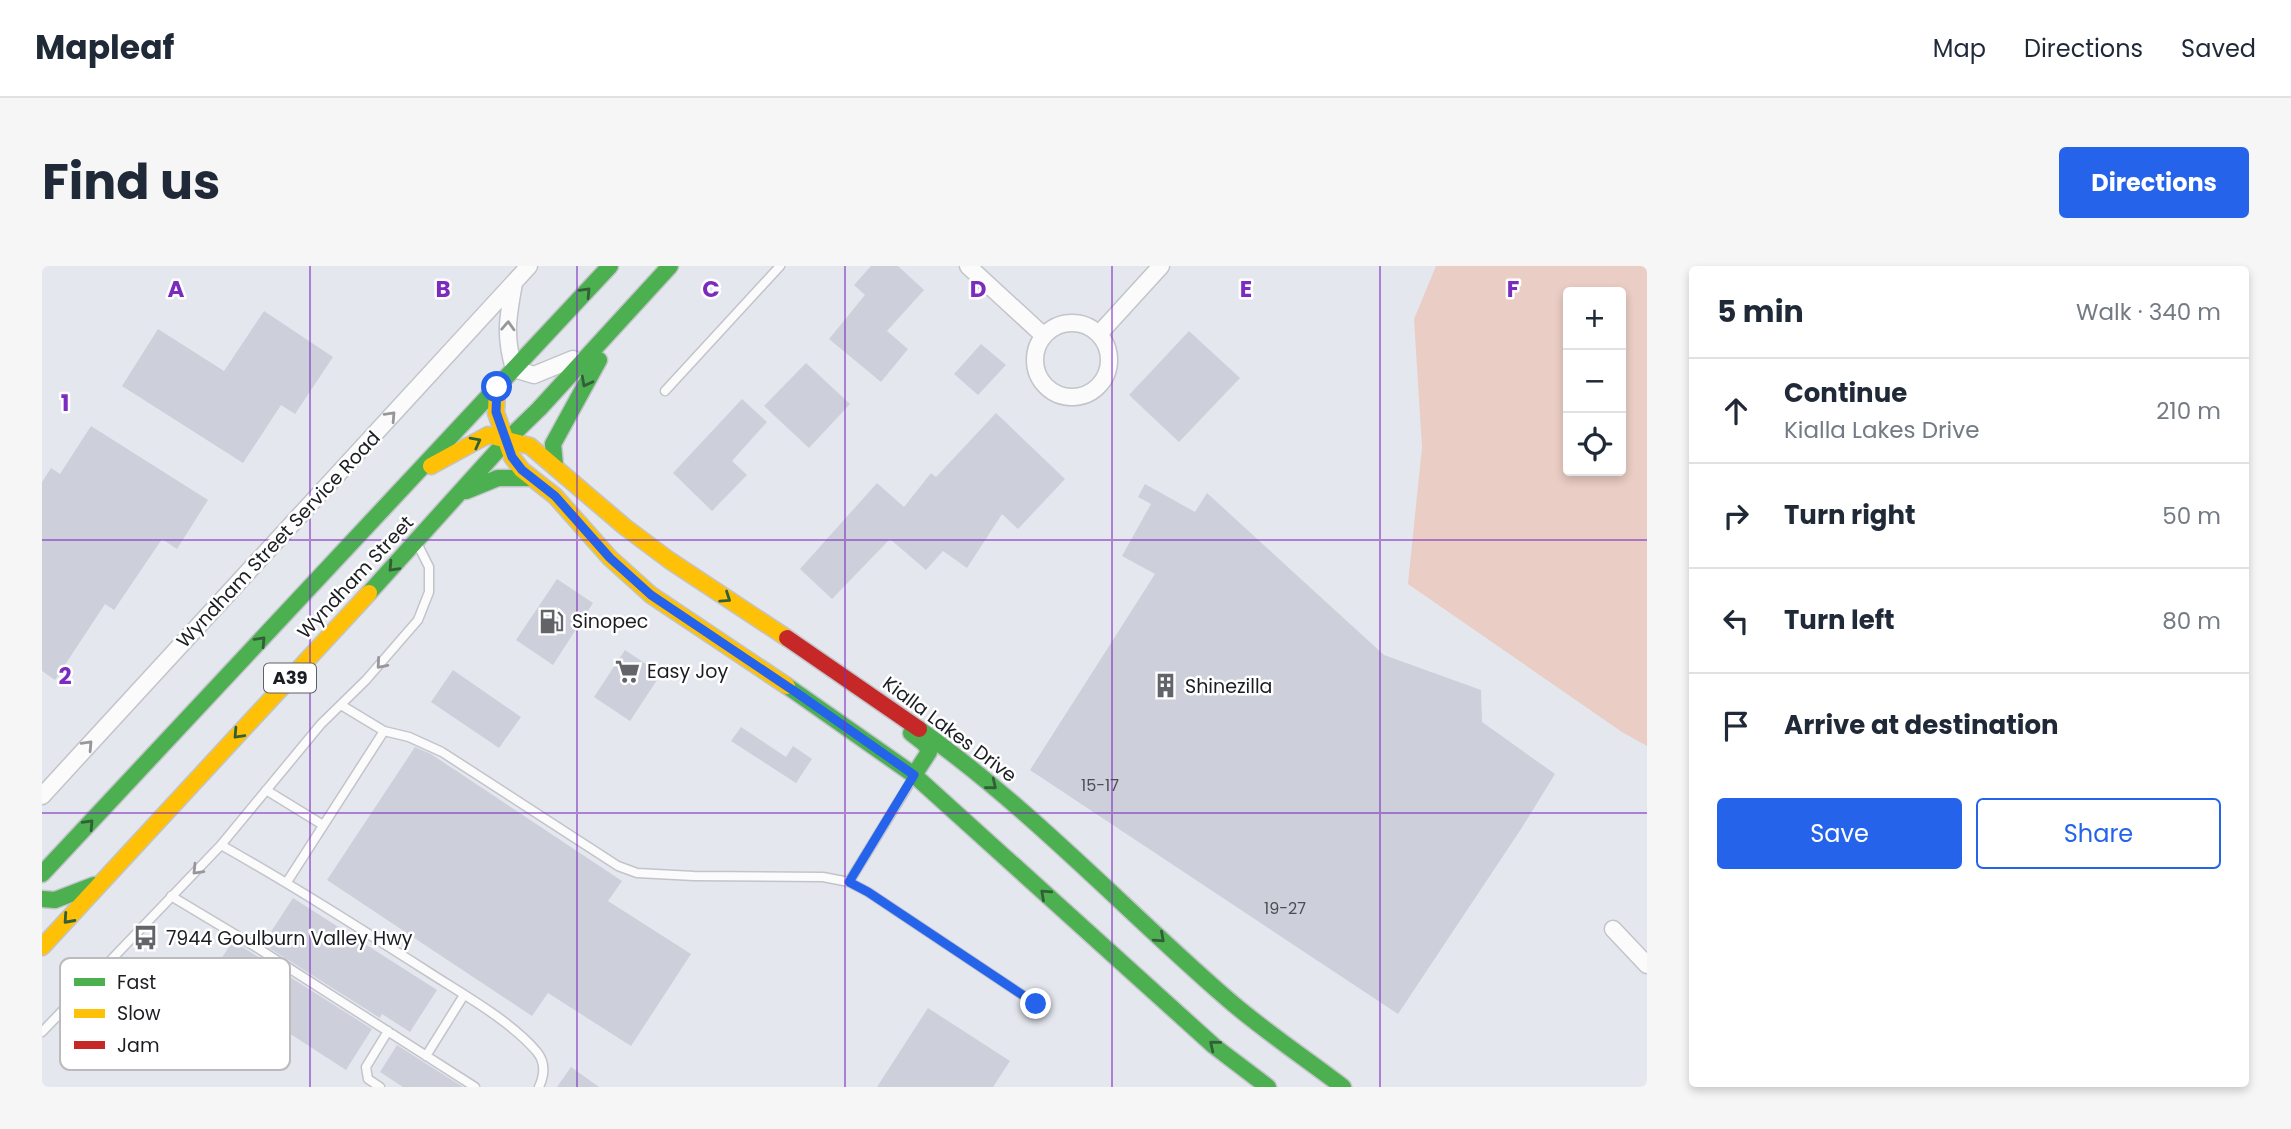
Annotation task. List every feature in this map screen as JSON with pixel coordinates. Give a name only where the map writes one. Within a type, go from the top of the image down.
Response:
[{"type":"main road","name":"Wyndham Street","points":[[42,874],[610,266]]},
{"type":"main road","name":"Wyndham Street","points":[[42,947],[670,266]]},
{"type":"main road","points":[[555,466],[553,444],[618,322]]},
{"type":"main road","name":"Kialla Lakes Drive","points":[[497,387],[496,412],[512,457],[522,470],[555,496],[610,558],[649,568],[863,690],[957,756],[1003,794],[1226,998],[1343,1087]]},
{"type":"main road","name":"Kialla Lakes Drive","points":[[415,474],[488,435],[530,446],[625,527],[649,568],[651,595],[914,775],[1214,1046],[1268,1087]]},
{"type":"main road","points":[[457,496],[491,479],[513,476],[532,478]]},
{"type":"main road","points":[[353,542],[387,535],[417,541]]},
{"type":"main road","points":[[863,690],[928,746],[929,755],[914,775]]},
{"type":"main road","points":[[42,899],[55,901],[101,882]]},
{"type":"street","name":"Wyndham Street Service Road","points":[[42,796],[529,266]]},
{"type":"street","points":[[968,266],[1044,336]]},
{"type":"street","points":[[1099,334],[1161,266]]},
{"type":"street","points":[[514,283],[506,326],[514,369],[534,375],[558,367],[593,349]]},
{"type":"street","points":[[1066,323],[1079,323],[1099,334],[1110,357],[1109,370],[1098,388],[1087,395],[1074,398],[1048,389],[1035,366],[1035,353],[1044,336],[1066,323]]},
{"type":"street","points":[[1612,929],[1647,965]]},
{"type":"lane","points":[[665,391],[780,266]]},
{"type":"lane","points":[[112,958],[221,845],[321,724],[366,680],[418,621],[429,592],[429,567],[417,541]]},
{"type":"lane","points":[[341,705],[384,731],[409,737],[442,752],[618,866],[637,873],[823,877],[849,882],[1036,1004]]},
{"type":"lane","points":[[287,882],[384,731]]},
{"type":"lane","points":[[849,882],[914,775]]},
{"type":"lane","points":[[266,790],[323,825]]},
{"type":"lane","points":[[221,845],[287,882],[501,1020],[538,1053],[544,1076],[539,1087]]},
{"type":"lane","points":[[171,896],[273,958]]},
{"type":"lane","points":[[290,969],[475,1087]]},
{"type":"lane","points":[[426,1056],[464,995]]},
{"type":"lane","points":[[42,1032],[60,1013]]},
{"type":"lane","points":[[380,1087],[368,1079],[366,1067],[388,1031]]},
{"type":"shaded area","points":[[1436,266],[1647,266],[1647,746],[1622,732],[1408,584],[1422,447],[1414,319]]},
{"type":"building","points":[[871,266],[898,266],[924,290],[887,331],[908,349],[881,382],[829,339],[865,295],[854,285]]},
{"type":"building","points":[[264,311],[333,357],[295,414],[281,405],[243,463],[122,386],[158,329],[224,371]]},
{"type":"building","points":[[1189,331],[1240,378],[1179,442],[1129,395]]},
{"type":"building","points":[[981,344],[1006,365],[978,395],[954,374]]},
{"type":"building","points":[[806,363],[850,404],[809,448],[764,406]]},
{"type":"building","points":[[742,399],[767,422],[732,461],[747,475],[712,511],[673,473]]},
{"type":"building","points":[[996,413],[1065,479],[1018,529],[1002,514],[967,568],[943,551],[926,570],[890,539],[832,599],[800,569],[877,483],[904,507],[931,473],[936,477]]},
{"type":"building","points":[[91,426],[208,500],[177,549],[162,539],[114,610],[105,604],[55,680],[42,671],[42,482],[51,468],[60,474]]},
{"type":"building","points":[[1145,484],[1195,512],[1207,493],[1384,655],[1481,690],[1482,722],[1555,774],[1398,1014],[1030,770],[1155,574],[1122,556],[1151,504],[1138,497]]},
{"type":"building","points":[[557,579],[593,603],[553,665],[516,640]]},
{"type":"building","points":[[625,650],[661,674],[630,721],[594,697]]},
{"type":"building","points":[[453,670],[521,717],[499,748],[431,702]]},
{"type":"building","points":[[741,727],[786,757],[793,746],[812,759],[796,783],[731,741]]},
{"type":"building","points":[[415,747],[431,754],[622,881],[608,901],[691,954],[631,1046],[548,993],[532,1016],[327,880]]},
{"type":"building","points":[[293,898],[437,990],[410,1032],[382,1014],[380,1018],[290,961],[290,958],[285,958],[263,944]]},
{"type":"building","points":[[233,941],[260,958],[222,958]]},
{"type":"building","points":[[290,977],[372,1029],[346,1070],[290,1034]]},
{"type":"building","points":[[928,1008],[1010,1061],[993,1087],[877,1087]]},
{"type":"building","points":[[397,1045],[463,1087],[403,1087],[380,1072]]},
{"type":"building","points":[[571,1067],[599,1087],[557,1087]]},
{"type":"traffic: fast","points":[[42,874],[610,266]]},
{"type":"traffic: fast","points":[[369,593],[670,266]]},
{"type":"traffic: fast","points":[[555,466],[553,444],[599,360]]},
{"type":"traffic: fast","points":[[466,491],[498,478],[532,478]]},
{"type":"traffic: fast","points":[[787,686],[914,775],[1214,1046],[1268,1087]]},
{"type":"traffic: fast","points":[[919,729],[960,759],[1037,824],[1238,1008],[1343,1087]]},
{"type":"traffic: fast","points":[[911,733],[925,744],[929,752],[914,775]]},
{"type":"traffic: fast","points":[[42,899],[55,900],[94,885]]},
{"type":"traffic: slow","points":[[497,387],[496,413],[512,457],[522,470],[555,496],[610,558],[651,595],[787,686]]},
{"type":"traffic: slow","points":[[431,466],[488,435],[530,446],[625,527],[669,560],[787,638]]},
{"type":"traffic: slow","points":[[42,947],[369,593]]},
{"type":"traffic: jam","points":[[787,638],[919,729]]},
{"type":"place","name":"Sinopec","points":[[552,621]]},
{"type":"place","name":"Easy Joy","points":[[627,671]]},
{"type":"place","name":"Shinezilla","points":[[1165,686]]},
{"type":"place","name":"7944 Goulburn Valley Hwy","points":[[146,938]]},
{"type":"route","points":[[497,387],[496,412],[512,457],[522,470],[555,496],[610,558],[651,595],[914,775],[849,882],[1036,1004]]}]
